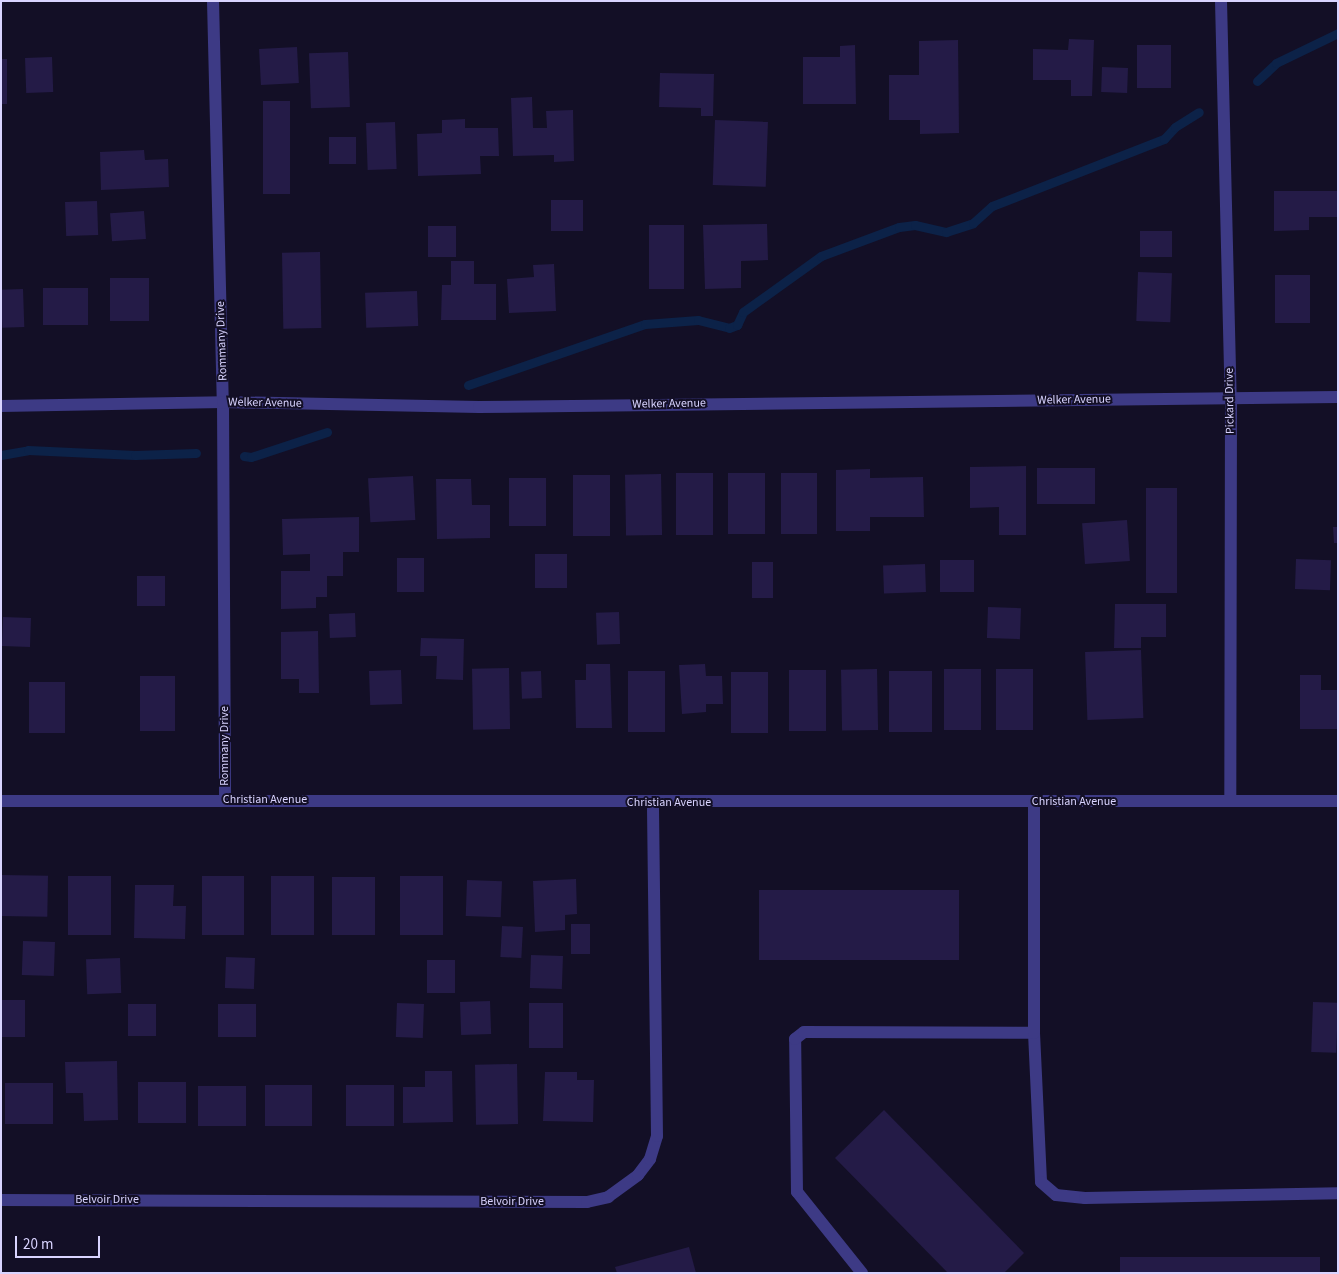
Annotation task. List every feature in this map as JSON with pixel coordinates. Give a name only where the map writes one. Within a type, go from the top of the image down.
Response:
[{"type":"street","name":"Rommany Drive","points":[[213,1],[223,402],[225,800]]},
{"type":"street","name":"Pickard Drive","points":[[1221,1],[1231,398],[1230,801]]},
{"type":"street","name":"Welker Avenue","points":[[1,406],[223,402],[479,407],[1338,397]]},
{"type":"street","name":"Christian Avenue","points":[[1,802],[225,800],[654,803],[1338,801]]},
{"type":"street","points":[[1034,802],[1034,1033],[1041,1182],[1056,1195],[1085,1198],[1338,1193]]},
{"type":"street","name":"Belvoir Drive","points":[[1,1200],[587,1202],[608,1197],[638,1175],[650,1159],[657,1136],[654,803]]},
{"type":"street","points":[[862,1273],[797,1192],[794,1039],[804,1032],[1034,1033]]},
{"type":"building","points":[[1069,39],[1094,40],[1092,96],[1071,96],[1071,80],[1033,80],[1033,49],[1068,50]]},
{"type":"building","points":[[958,40],[959,133],[920,134],[920,120],[889,120],[889,75],[919,75],[919,41]]},
{"type":"building","points":[[855,45],[856,104],[803,104],[803,57],[840,57],[840,46]]},
{"type":"building","points":[[1137,45],[1171,45],[1171,88],[1137,88]]},
{"type":"building","points":[[297,47],[299,83],[261,85],[259,49]]},
{"type":"building","points":[[348,52],[350,107],[311,108],[309,53]]},
{"type":"building","points":[[52,57],[53,92],[26,93],[25,58]]},
{"type":"building","points":[[1,59],[7,59],[7,104],[1,104]]},
{"type":"building","points":[[1102,67],[1128,68],[1127,93],[1101,92]]},
{"type":"building","points":[[660,73],[714,74],[713,116],[701,116],[701,108],[659,107]]},
{"type":"building","points":[[532,97],[533,128],[547,128],[546,111],[573,110],[574,161],[554,162],[554,155],[513,156],[511,98]]},
{"type":"building","points":[[263,101],[290,101],[290,194],[263,194]]},
{"type":"building","points":[[465,119],[465,128],[498,128],[499,156],[480,156],[481,174],[418,176],[417,134],[442,133],[442,120]]},
{"type":"building","points":[[715,120],[768,122],[766,187],[713,185]]},
{"type":"building","points":[[395,122],[397,169],[368,170],[366,123]]},
{"type":"building","points":[[329,137],[356,137],[356,164],[329,164]]},
{"type":"building","points":[[144,150],[145,160],[168,159],[169,187],[101,190],[100,152]]},
{"type":"building","points":[[1274,191],[1338,191],[1338,217],[1309,217],[1309,230],[1274,231]]},
{"type":"building","points":[[551,200],[583,200],[583,231],[551,231]]},
{"type":"building","points":[[97,201],[98,235],[66,236],[65,202]]},
{"type":"building","points":[[144,211],[146,239],[112,241],[110,213]]},
{"type":"building","points":[[767,224],[768,260],[741,261],[741,288],[705,289],[703,225]]},
{"type":"building","points":[[649,225],[684,225],[684,289],[649,289]]},
{"type":"building","points":[[428,226],[456,226],[456,257],[428,257]]},
{"type":"building","points":[[1140,231],[1172,231],[1172,257],[1140,257]]},
{"type":"building","points":[[320,252],[321,328],[283,329],[282,253]]},
{"type":"building","points":[[451,261],[474,261],[474,284],[496,284],[496,320],[441,320],[442,285],[451,285]]},
{"type":"building","points":[[554,264],[556,311],[509,313],[507,279],[534,277],[533,265]]},
{"type":"building","points":[[1138,272],[1172,273],[1170,322],[1136,321]]},
{"type":"building","points":[[1275,275],[1310,275],[1310,323],[1275,323]]},
{"type":"building","points":[[110,278],[149,278],[149,321],[110,321]]},
{"type":"building","points":[[43,288],[88,288],[88,325],[43,325]]},
{"type":"building","points":[[23,289],[24,327],[2,328],[1,290]]},
{"type":"building","points":[[417,291],[418,326],[366,328],[365,293]]},
{"type":"building","points":[[1026,466],[1026,535],[999,535],[999,507],[970,508],[970,467]]},
{"type":"building","points":[[1037,468],[1095,468],[1095,504],[1037,504]]},
{"type":"building","points":[[870,469],[870,478],[923,477],[924,517],[870,517],[870,531],[836,531],[836,470]]},
{"type":"building","points":[[676,473],[713,473],[713,535],[676,535]]},
{"type":"building","points":[[728,473],[765,473],[765,534],[728,534]]},
{"type":"building","points":[[781,473],[817,473],[817,534],[781,534]]},
{"type":"building","points":[[661,474],[662,535],[626,536],[625,475]]},
{"type":"building","points":[[573,475],[610,475],[610,536],[573,536]]},
{"type":"building","points":[[413,476],[415,520],[370,522],[368,478]]},
{"type":"building","points":[[509,478],[546,478],[546,526],[509,526]]},
{"type":"building","points":[[436,479],[471,479],[472,505],[490,505],[490,538],[437,539]]},
{"type":"building","points":[[1146,488],[1177,488],[1177,593],[1146,593]]},
{"type":"building","points":[[359,517],[359,552],[343,552],[343,576],[327,576],[327,597],[316,597],[316,608],[281,609],[281,571],[310,571],[310,554],[283,555],[282,519]]},
{"type":"building","points":[[1127,520],[1130,561],[1085,564],[1082,523]]},
{"type":"building","points":[[1333,527],[1338,527],[1338,543],[1334,543]]},
{"type":"building","points":[[535,554],[567,554],[567,588],[535,588]]},
{"type":"building","points":[[397,558],[424,558],[424,592],[397,592]]},
{"type":"building","points":[[1296,559],[1331,560],[1330,590],[1295,589]]},
{"type":"building","points":[[940,560],[974,560],[974,592],[940,592]]},
{"type":"building","points":[[752,562],[773,562],[773,598],[752,598]]},
{"type":"building","points":[[925,564],[926,592],[884,593],[883,565]]},
{"type":"building","points":[[137,576],[165,576],[165,606],[137,606]]},
{"type":"building","points":[[1115,604],[1166,604],[1166,637],[1141,637],[1141,648],[1114,648]]},
{"type":"building","points":[[988,607],[1021,608],[1020,639],[987,638]]},
{"type":"building","points":[[619,612],[620,644],[597,645],[596,613]]},
{"type":"building","points":[[355,613],[356,637],[330,638],[329,614]]},
{"type":"building","points":[[3,617],[31,618],[30,647],[2,646]]},
{"type":"building","points":[[318,631],[319,693],[299,693],[299,679],[281,679],[281,632]]},
{"type":"building","points":[[421,638],[464,639],[463,680],[436,679],[437,656],[420,656]]},
{"type":"building","points":[[1141,650],[1143,718],[1087,720],[1085,652]]},
{"type":"building","points":[[586,664],[610,664],[612,728],[576,728],[575,680],[586,680]]},
{"type":"building","points":[[705,664],[706,676],[722,676],[723,704],[706,704],[706,712],[682,714],[679,665]]},
{"type":"building","points":[[509,668],[510,729],[473,730],[472,669]]},
{"type":"building","points":[[877,669],[878,730],[842,731],[841,670]]},
{"type":"building","points":[[944,669],[981,669],[981,730],[944,730]]},
{"type":"building","points":[[996,669],[1033,669],[1033,730],[996,730]]},
{"type":"building","points":[[401,670],[402,704],[370,705],[369,671]]},
{"type":"building","points":[[789,670],[826,670],[826,731],[789,731]]},
{"type":"building","points":[[541,671],[542,698],[522,699],[521,672]]},
{"type":"building","points":[[628,671],[665,671],[665,732],[628,732]]},
{"type":"building","points":[[889,671],[932,671],[932,732],[889,732]]},
{"type":"building","points":[[731,672],[768,672],[768,733],[731,733]]},
{"type":"building","points":[[1300,675],[1321,675],[1321,690],[1338,690],[1338,729],[1300,729]]},
{"type":"building","points":[[140,676],[175,676],[175,731],[140,731]]},
{"type":"building","points":[[29,682],[65,682],[65,733],[29,733]]},
{"type":"building","points":[[1,875],[48,876],[47,917],[1,916]]},
{"type":"building","points":[[68,876],[111,876],[111,935],[68,935]]},
{"type":"building","points":[[202,876],[244,876],[244,935],[202,935]]},
{"type":"building","points":[[271,876],[314,876],[314,935],[271,935]]},
{"type":"building","points":[[400,876],[443,876],[443,935],[400,935]]},
{"type":"building","points":[[332,877],[375,877],[375,935],[332,935]]},
{"type":"building","points":[[576,879],[577,914],[565,915],[565,930],[535,932],[533,881]]},
{"type":"building","points":[[467,880],[502,881],[501,917],[466,916]]},
{"type":"building","points":[[135,885],[174,885],[173,906],[186,906],[185,939],[134,938]]},
{"type":"building","points":[[759,890],[959,890],[959,960],[759,960]]},
{"type":"building","points":[[571,924],[590,924],[590,954],[571,954]]},
{"type":"building","points":[[502,926],[523,927],[521,958],[500,957]]},
{"type":"building","points":[[23,941],[55,942],[54,976],[22,975]]},
{"type":"building","points":[[531,955],[563,956],[562,989],[530,988]]},
{"type":"building","points":[[226,957],[255,958],[254,989],[225,988]]},
{"type":"building","points":[[120,958],[121,993],[87,994],[86,959]]},
{"type":"building","points":[[427,960],[455,960],[455,993],[427,993]]},
{"type":"building","points":[[1,1000],[25,1000],[25,1037],[1,1037]]},
{"type":"building","points":[[490,1001],[491,1034],[461,1035],[460,1002]]},
{"type":"building","points":[[1313,1002],[1338,1003],[1336,1053],[1311,1052]]},
{"type":"building","points":[[397,1003],[424,1004],[423,1038],[396,1037]]},
{"type":"building","points":[[529,1003],[563,1003],[563,1048],[529,1048]]},
{"type":"building","points":[[128,1004],[156,1004],[156,1036],[128,1036]]},
{"type":"building","points":[[218,1004],[256,1004],[256,1037],[218,1037]]},
{"type":"building","points":[[117,1061],[118,1120],[84,1121],[83,1093],[66,1093],[65,1062]]},
{"type":"building","points":[[517,1064],[518,1124],[476,1125],[475,1065]]},
{"type":"building","points":[[425,1071],[452,1071],[453,1122],[403,1123],[403,1087],[425,1087]]},
{"type":"building","points":[[545,1072],[577,1072],[577,1080],[594,1080],[593,1122],[543,1121]]},
{"type":"building","points":[[138,1082],[186,1082],[186,1123],[138,1123]]},
{"type":"building","points":[[5,1083],[53,1083],[53,1124],[5,1124]]},
{"type":"building","points":[[265,1085],[312,1085],[312,1126],[265,1126]]},
{"type":"building","points":[[346,1085],[394,1085],[394,1126],[346,1126]]},
{"type":"building","points":[[198,1086],[246,1086],[246,1126],[198,1126]]},
{"type":"building","points":[[884,1110],[1024,1253],[1004,1273],[948,1273],[835,1158]]},
{"type":"building","points":[[689,1247],[696,1273],[617,1273],[615,1267]]},
{"type":"building","points":[[1120,1257],[1320,1257],[1320,1273],[1120,1273]]},
{"type":"waterway","points":[[1257,81],[1276,63],[1338,33]]},
{"type":"waterway","points":[[468,385],[645,324],[698,320],[729,328],[737,325],[743,312],[821,256],[899,227],[915,225],[946,232],[973,223],[992,206],[1164,139],[1175,127],[1199,112]]},
{"type":"waterway","points":[[244,456],[251,457],[327,432]]},
{"type":"waterway","points":[[1,455],[28,450],[135,455],[196,453]]}]
